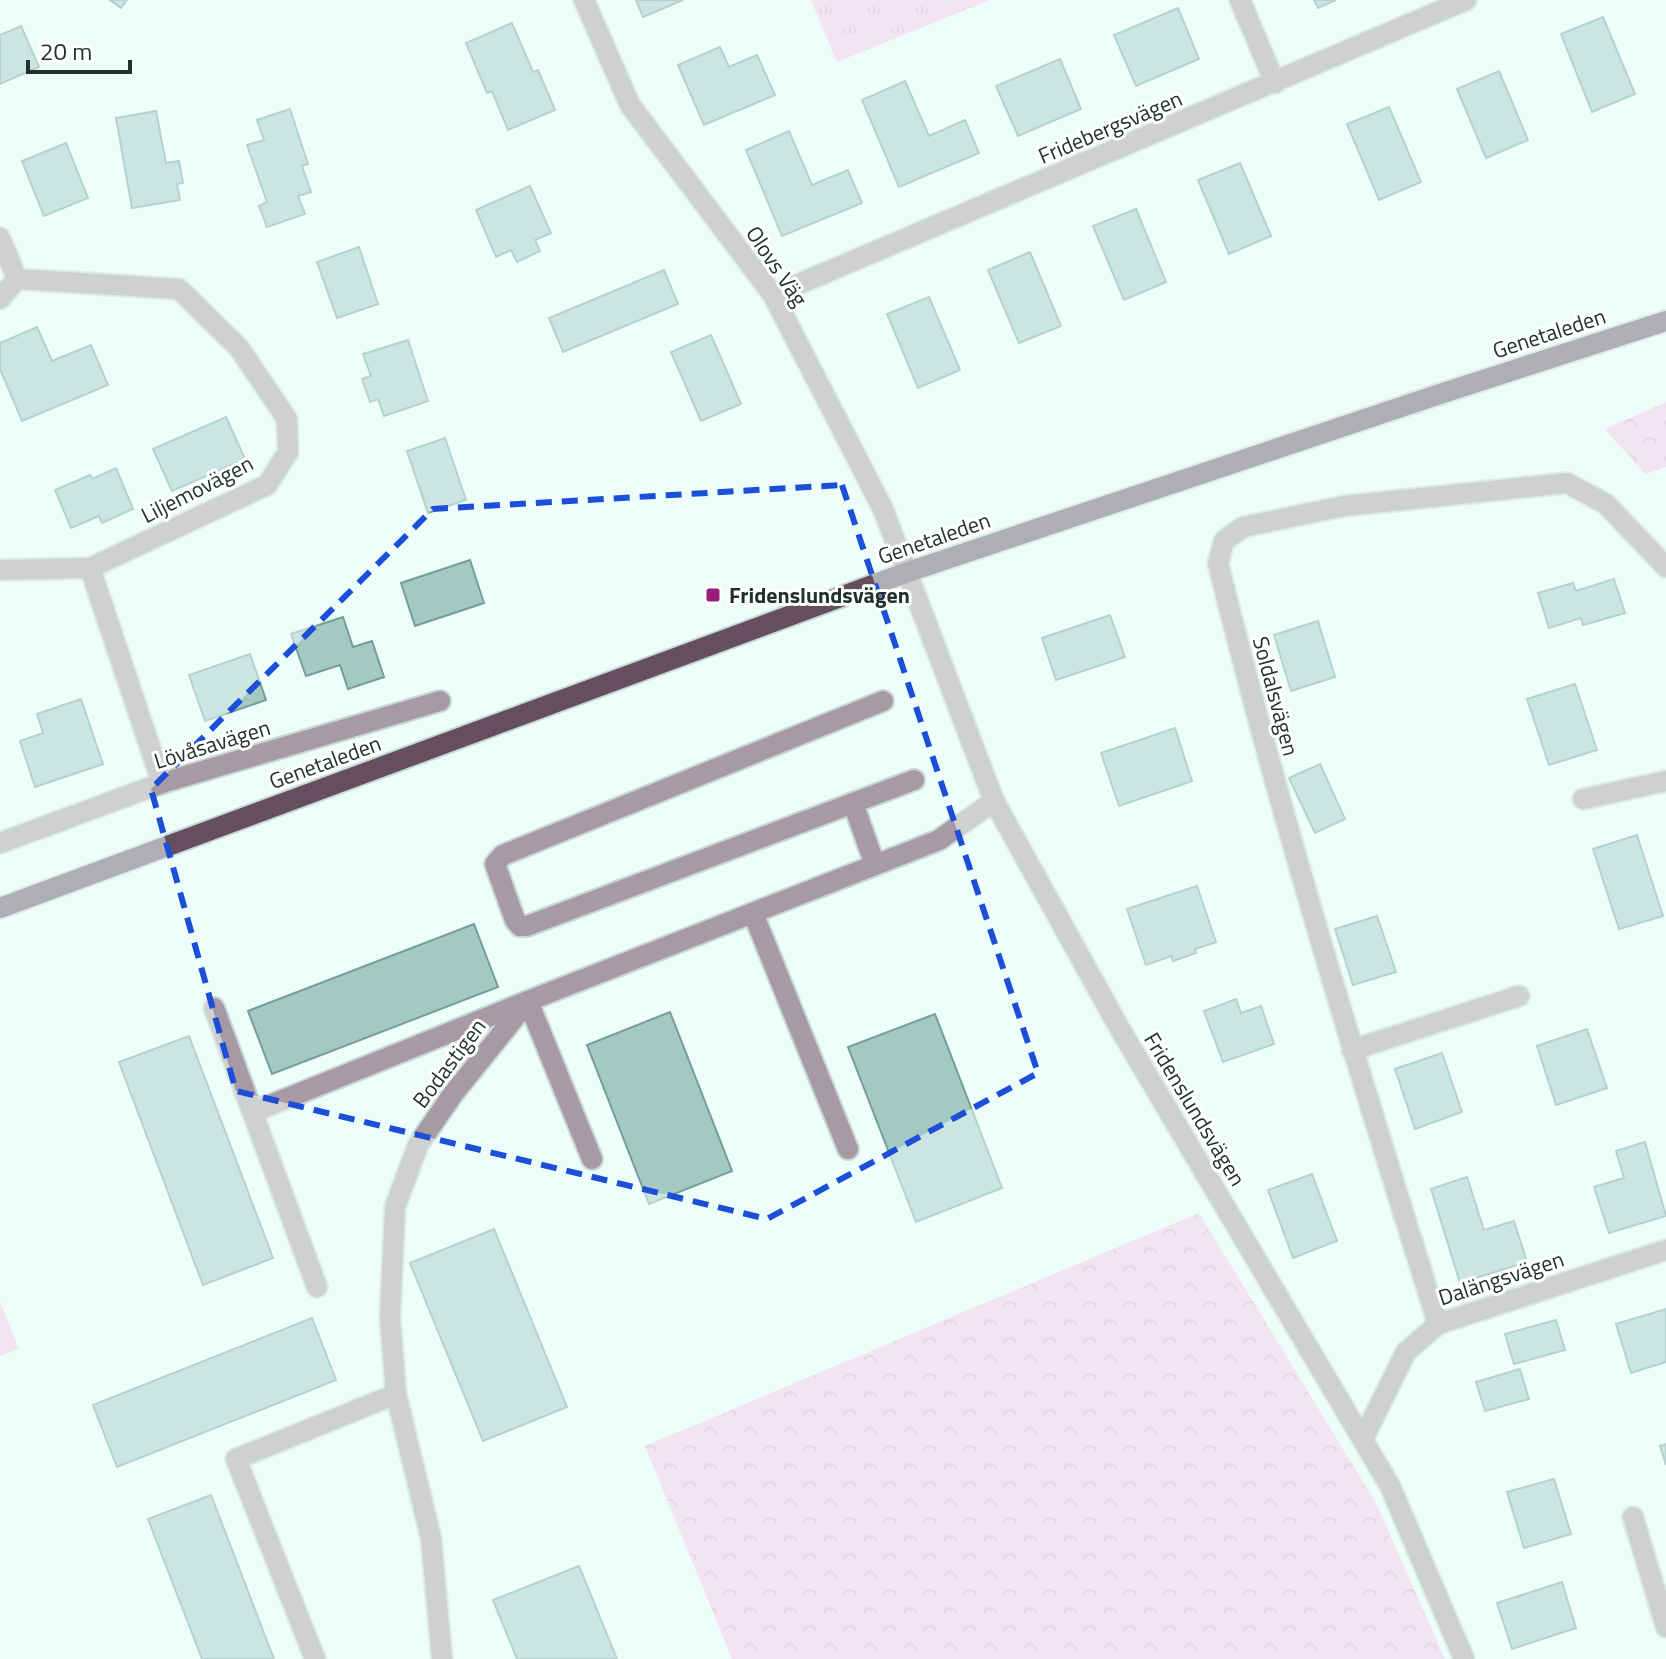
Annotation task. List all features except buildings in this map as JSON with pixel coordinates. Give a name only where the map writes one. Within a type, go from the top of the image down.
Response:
[{"type":"main road","name":"Genetaleden","points":[[0,908],[908,572],[1666,321]]},
{"type":"street","name":"Olovs Väg","points":[[584,0],[630,105],[773,295],[883,509],[908,572]]},
{"type":"street","points":[[1240,0],[1275,83]]},
{"type":"street","name":"Fridebergsvägen","points":[[773,295],[1466,0]]},
{"type":"street","points":[[0,238],[17,279],[0,299]]},
{"type":"street","name":"Liljemovägen","points":[[0,570],[90,568],[267,485],[288,452],[287,419],[239,348],[179,289],[17,279]]},
{"type":"street","name":"Soldalsvägen","points":[[1438,1324],[1352,1050],[1256,721],[1218,563],[1224,541],[1243,527],[1344,506],[1567,483],[1606,504],[1666,567]]},
{"type":"street","points":[[90,568],[162,783]]},
{"type":"street","name":"Fridenslundsvägen","points":[[908,572],[994,801],[1120,1029],[1390,1486],[1464,1659]]},
{"type":"street","name":"Lövåsavägen","points":[[0,843],[162,783],[440,701]]},
{"type":"street","points":[[883,701],[503,855],[495,864],[515,920],[520,926],[527,926],[914,780]]},
{"type":"street","points":[[1583,799],[1666,781]]},
{"type":"street","name":"Bodastigen","points":[[442,1659],[431,1538],[396,1394],[390,1318],[395,1207],[418,1145],[453,1094],[528,1001],[939,840],[994,801]]},
{"type":"street","points":[[853,803],[875,865]]},
{"type":"street","points":[[753,913],[848,1149]]},
{"type":"street","points":[[1352,1050],[1519,996]]},
{"type":"street","points":[[253,1112],[528,1001],[592,1159]]},
{"type":"street","points":[[214,1008],[317,1287]]},
{"type":"street","name":"Dalängsvägen","points":[[1363,1439],[1406,1352],[1438,1324],[1666,1250]]},
{"type":"street","points":[[315,1659],[236,1459],[396,1394]]},
{"type":"street","points":[[1633,1517],[1666,1627]]},
{"type":"highlighted area","points":[[842,485],[1038,1073],[767,1219],[236,1091],[151,789],[433,509]]},
{"type":"green space","points":[[811,0],[990,0],[837,62]]},
{"type":"green space","points":[[1666,402],[1666,467],[1645,474],[1605,429]]},
{"type":"green space","points":[[1199,1213],[1376,1503],[1445,1659],[732,1659],[645,1446]]},
{"type":"green space","points":[[0,1301],[19,1349],[0,1356]]},
{"type":"place","name":"Fridenslundsvägen","points":[[713,595]]}]
